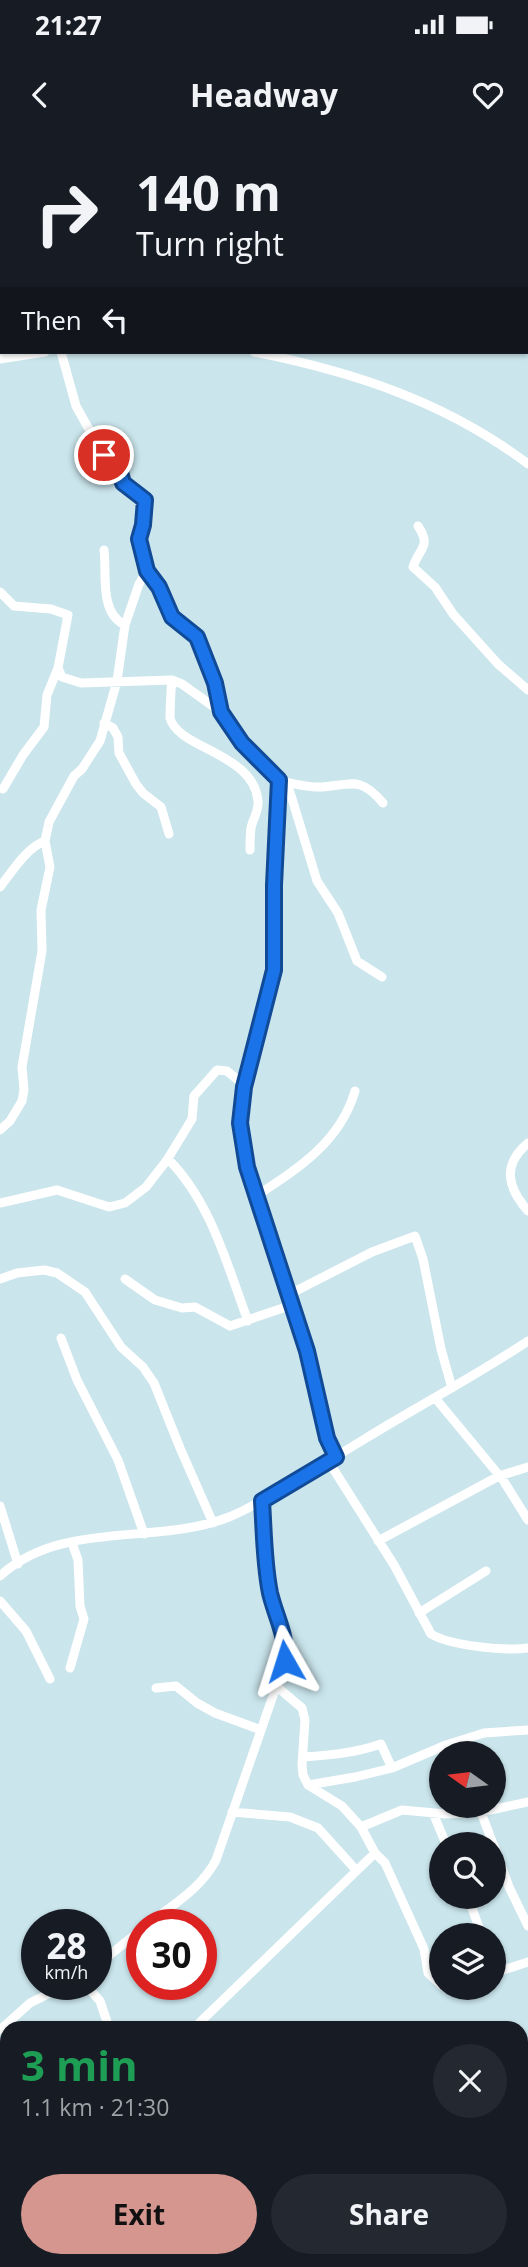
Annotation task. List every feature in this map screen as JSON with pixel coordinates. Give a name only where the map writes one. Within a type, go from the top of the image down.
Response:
[{"type":"street","points":[[0,359],[32,354]]},
{"type":"street","points":[[62,354],[76,406],[94,440],[111,468],[120,472],[123,483],[146,502],[139,539],[147,571],[159,587],[172,617],[197,637],[215,683],[221,712]]},
{"type":"street","points":[[290,355],[368,380],[449,413],[504,446],[528,464]]},
{"type":"street","points":[[418,526],[424,535],[425,543],[413,567],[439,591],[448,607],[498,664],[528,690]]},
{"type":"street","points":[[104,550],[105,584],[110,610],[117,621],[125,625]]},
{"type":"street","points":[[0,1130],[10,1121],[22,1101],[24,1090],[22,1067],[42,951],[41,899],[50,867],[45,841],[61,797],[74,776],[97,749],[117,681],[125,625],[139,584],[147,571]]},
{"type":"street","points":[[0,592],[14,606],[51,609],[68,615],[58,668],[47,695],[44,727],[3,789]]},
{"type":"street","points":[[58,668],[62,677],[81,683],[172,680],[182,684],[221,712],[242,743],[290,792],[317,881],[338,913],[357,961],[382,977]]},
{"type":"street","points":[[172,680],[170,718],[181,734],[238,767],[255,787],[259,804],[251,829],[250,849]]},
{"type":"street","points":[[104,723],[113,728],[118,737],[119,753],[136,784],[161,807],[169,834]]},
{"type":"street","points":[[281,781],[311,787],[342,782],[361,784],[371,789],[383,803]]},
{"type":"street","points":[[281,781],[274,885],[274,970],[244,1085],[241,1137],[247,1167],[318,1392],[332,1459],[431,1634],[442,1641],[502,1649],[528,1648]]},
{"type":"street","points":[[0,887],[29,853],[40,842],[45,841]]},
{"type":"street","points":[[0,1203],[57,1190],[109,1207],[125,1203],[146,1186],[168,1159],[192,1119],[194,1096],[207,1079],[217,1070],[227,1071],[244,1085]]},
{"type":"street","points":[[257,1196],[302,1166],[320,1150],[344,1118],[355,1091]]},
{"type":"street","points":[[528,1143],[511,1165],[510,1183],[528,1211]]},
{"type":"street","points":[[168,1159],[185,1176],[207,1216],[220,1243],[248,1321]]},
{"type":"street","points":[[288,1295],[372,1252],[415,1236],[423,1259],[441,1349],[452,1388]]},
{"type":"street","points":[[0,1279],[44,1269],[57,1273],[85,1292],[121,1347],[143,1367],[154,1383],[213,1523]]},
{"type":"street","points":[[125,1279],[155,1300],[182,1308],[195,1307],[230,1326],[292,1305]]},
{"type":"street","points":[[61,1338],[83,1391],[118,1460],[144,1534]]},
{"type":"street","points":[[0,1576],[47,1549],[88,1539],[144,1534],[213,1523],[241,1513],[413,1410],[436,1399],[528,1341]]},
{"type":"street","points":[[436,1399],[499,1476],[528,1520]]},
{"type":"street","points":[[379,1541],[499,1476],[528,1467]]},
{"type":"street","points":[[168,1909],[200,1885],[216,1860],[285,1661],[286,1643],[265,1566],[262,1501]]},
{"type":"street","points":[[0,1506],[19,1564]]},
{"type":"street","points":[[70,1668],[83,1619],[78,1560],[72,1543]]},
{"type":"street","points":[[419,1613],[486,1570]]},
{"type":"street","points":[[0,1601],[26,1632],[50,1679]]},
{"type":"street","points":[[156,1688],[176,1686],[215,1713],[261,1730]]},
{"type":"street","points":[[276,1686],[302,1708],[305,1720],[303,1775],[308,1785],[342,1806],[361,1827],[374,1853],[385,1863],[426,1955],[429,1974]]},
{"type":"street","points":[[308,1785],[392,1768],[446,1745],[484,1733],[528,1730]]},
{"type":"street","points":[[303,1757],[340,1755],[381,1744],[392,1768]]},
{"type":"street","points":[[506,1807],[528,1802]]},
{"type":"street","points":[[361,1827],[401,1810],[429,1813]]},
{"type":"street","points":[[232,1812],[290,1817],[318,1828],[356,1870]]},
{"type":"street","points":[[201,2021],[374,1853]]},
{"type":"street","points":[[506,1879],[528,1926]]},
{"type":"street","points":[[112,1953],[126,1942]]},
{"type":"street","points":[[506,1969],[528,1962]]},
{"type":"street","points":[[10,2021],[38,2000]]},
{"type":"street","points":[[99,2000],[107,2021]]},
{"type":"route","points":[[104,455],[111,468],[120,472],[125,486],[138,493],[146,502],[139,539],[147,571],[159,587],[172,617],[197,637],[215,683],[221,712],[242,743],[279,780],[274,885],[274,970],[247,1067],[240,1123],[241,1137],[247,1167],[307,1351],[327,1438],[336,1457],[262,1501],[265,1566],[286,1643],[285,1661]]}]
